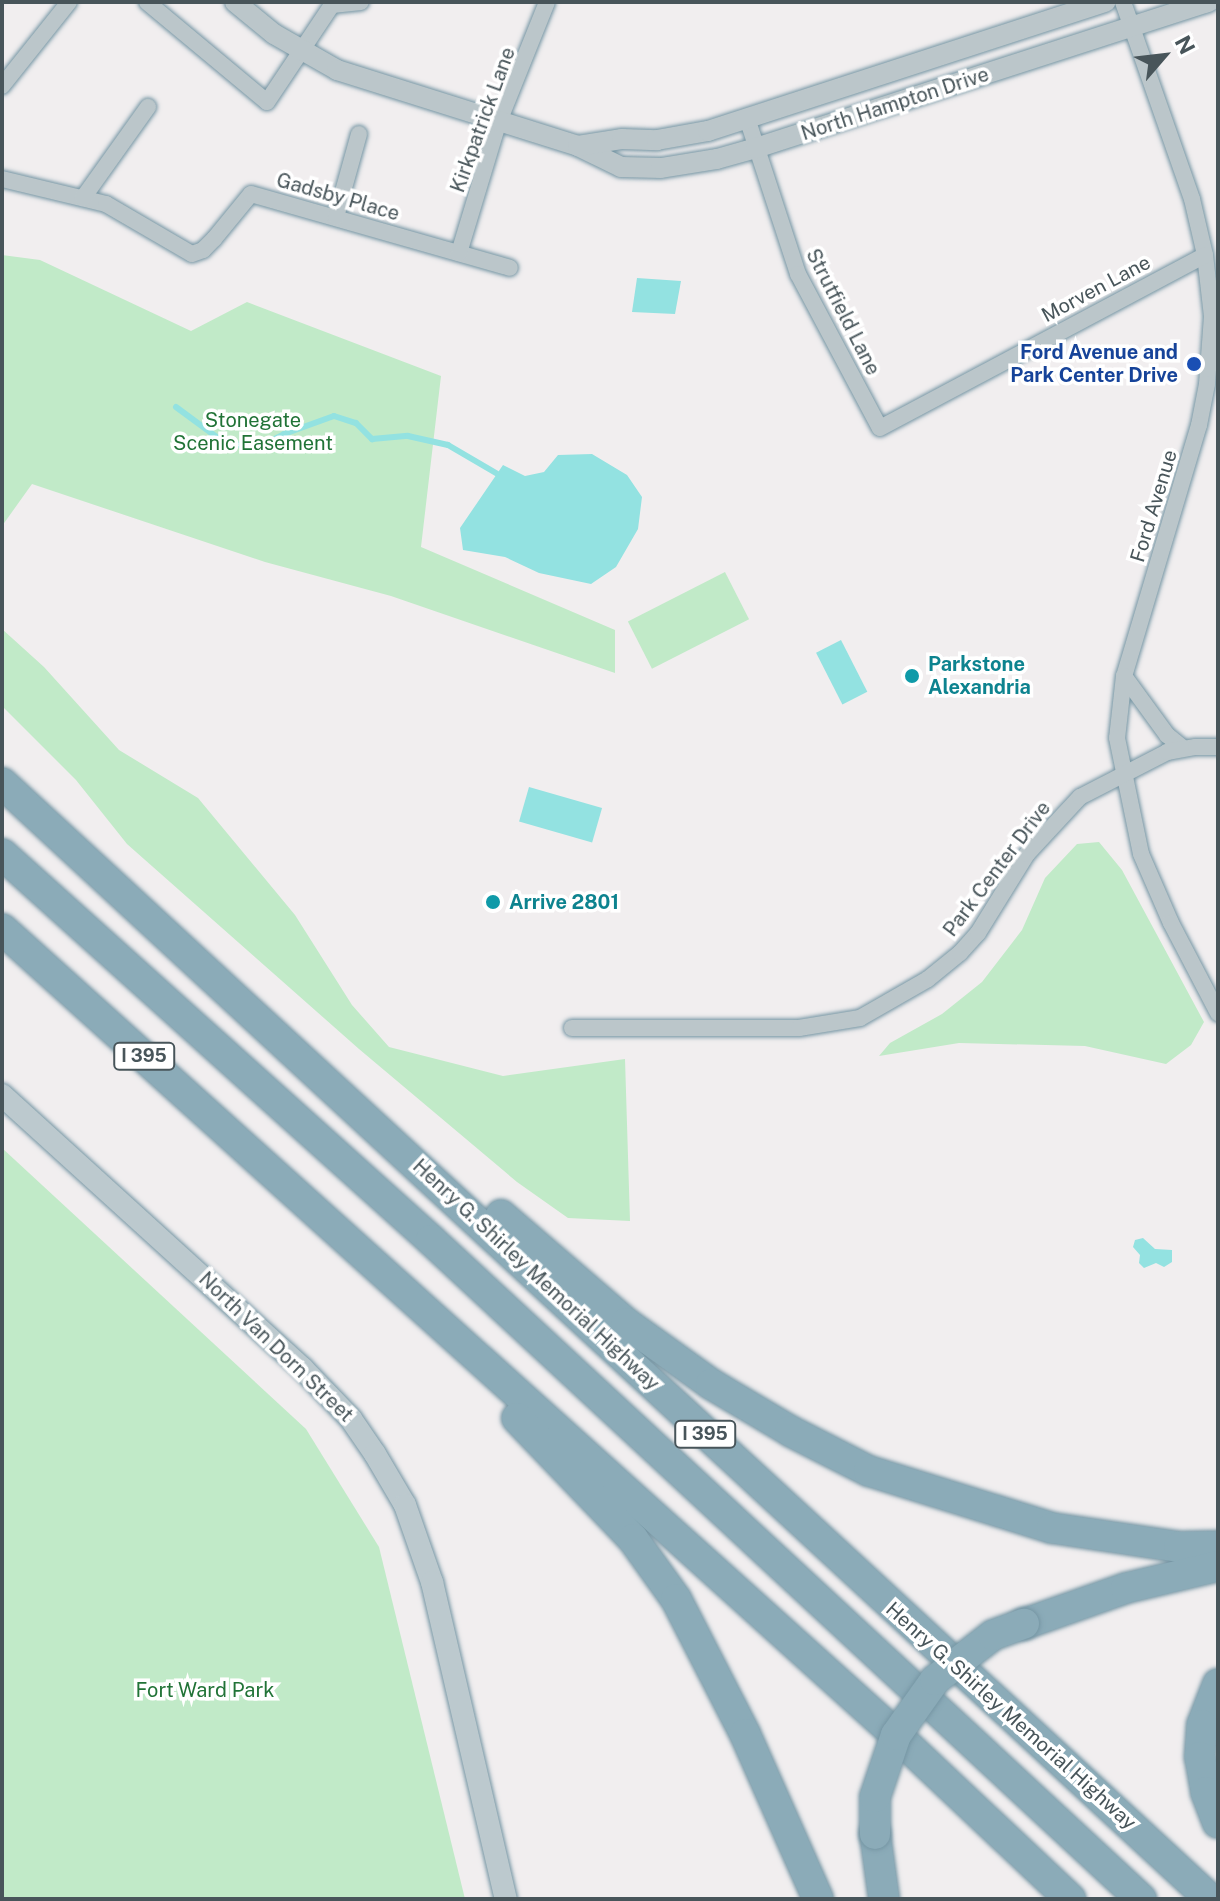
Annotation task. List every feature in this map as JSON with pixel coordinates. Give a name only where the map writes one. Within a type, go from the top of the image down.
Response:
[{"type":"highway","name":"Henry G. Shirley Memorial Highway","points":[[2,783],[203,966],[953,1665],[1210,1899]]},
{"type":"highway","points":[[2,854],[431,1240],[1141,1899]]},
{"type":"highway","name":"I 395","points":[[2,929],[895,1734],[1070,1899]]},
{"type":"highway","points":[[203,966],[347,1082],[626,1323],[711,1384],[790,1431],[869,1471],[1052,1528],[1179,1547],[1218,1546]]},
{"type":"highway","points":[[285,1183],[633,1539],[676,1599],[708,1657],[818,1899]]},
{"type":"highway","points":[[884,1899],[875,1834],[875,1797],[896,1735],[935,1680],[993,1635],[1126,1588],[1218,1566]]},
{"type":"highway","points":[[1218,1684],[1202,1725],[1200,1757],[1206,1792],[1218,1823]]},
{"type":"highway","points":[[1161,1852],[1218,1898]]},
{"type":"main road","name":"North Van Dorn Street","points":[[2,1095],[311,1377],[351,1419],[375,1454],[405,1505],[432,1582],[506,1899]]},
{"type":"street","points":[[2,86],[69,2]]},
{"type":"street","points":[[147,2],[267,102],[331,4],[361,2]]},
{"type":"street","name":"Kirkpatrick Lane","points":[[459,253],[498,124],[547,2]]},
{"type":"street","name":"North Hampton Drive","points":[[578,146],[622,139],[657,140],[748,121],[1106,2]]},
{"type":"street","name":"Ford Avenue","points":[[1123,2],[1192,199],[1205,255],[1212,316],[1207,384],[1183,485],[1124,676],[1117,738],[1141,854],[1218,1013]]},
{"type":"street","name":"North Hampton Drive","points":[[233,3],[303,51],[337,70],[498,124],[578,146],[621,167],[661,168],[717,159],[756,148],[1209,2]]},
{"type":"street","points":[[83,198],[148,107]]},
{"type":"street","name":"Strutfield Lane","points":[[748,121],[798,274],[880,428]]},
{"type":"street","points":[[336,217],[359,134]]},
{"type":"street","name":"Gadsby Place","points":[[2,179],[106,204],[192,254],[203,250],[214,239],[251,194],[510,268]]},
{"type":"street","name":"Morven Lane","points":[[880,428],[1205,255]]},
{"type":"street","points":[[1124,676],[1167,735],[1183,748]]},
{"type":"street","name":"Park Center Drive","points":[[572,1028],[799,1028],[860,1018],[928,979],[960,953],[978,933],[1018,866],[1049,827],[1080,797],[1183,748],[1218,747]]},
{"type":"green space","name":"Stonegate Scenic Easement","points":[[2,255],[40,260],[191,331],[247,302],[441,376],[421,547],[615,630],[615,673],[391,596],[265,562],[32,484],[2,526]]},
{"type":"green space","points":[[725,572],[749,619],[652,669],[628,621]]},
{"type":"green space","points":[[2,629],[44,667],[119,750],[198,798],[295,915],[352,1005],[389,1047],[503,1076],[625,1059],[630,1221],[568,1218],[517,1182],[359,1049],[127,844],[76,780],[2,706]]},
{"type":"green space","points":[[1099,842],[1122,870],[1204,1022],[1191,1045],[1166,1064],[1085,1046],[959,1043],[879,1056],[890,1043],[942,1014],[982,982],[1022,930],[1045,878],[1077,844]]},
{"type":"green space","name":"Fort Ward Park","points":[[2,1148],[306,1429],[379,1547],[465,1899],[2,1899]]},
{"type":"water","points":[[637,278],[681,281],[675,314],[632,312]]},
{"type":"water","points":[[592,454],[627,475],[642,497],[638,529],[616,567],[591,584],[539,573],[505,557],[463,550],[460,528],[503,465],[525,476],[544,472],[558,455]]},
{"type":"water","points":[[841,640],[867,692],[842,704],[816,653]]},
{"type":"water","points":[[529,787],[602,808],[592,843],[519,822]]},
{"type":"water","points":[[1143,1238],[1155,1249],[1172,1250],[1172,1262],[1164,1267],[1156,1263],[1144,1268],[1139,1263],[1140,1255],[1133,1247],[1135,1240]]},
{"type":"waterway","points":[[176,407],[218,438],[254,450],[284,434],[334,416],[356,423],[372,439],[408,436],[448,445],[496,473]]},
{"type":"place","name":"Ford Avenue and Park Center Drive","points":[[1194,364]]},
{"type":"place","name":"Parkstone Alexandria","points":[[912,676]]},
{"type":"place","name":"Arrive 2801","points":[[493,902]]}]
